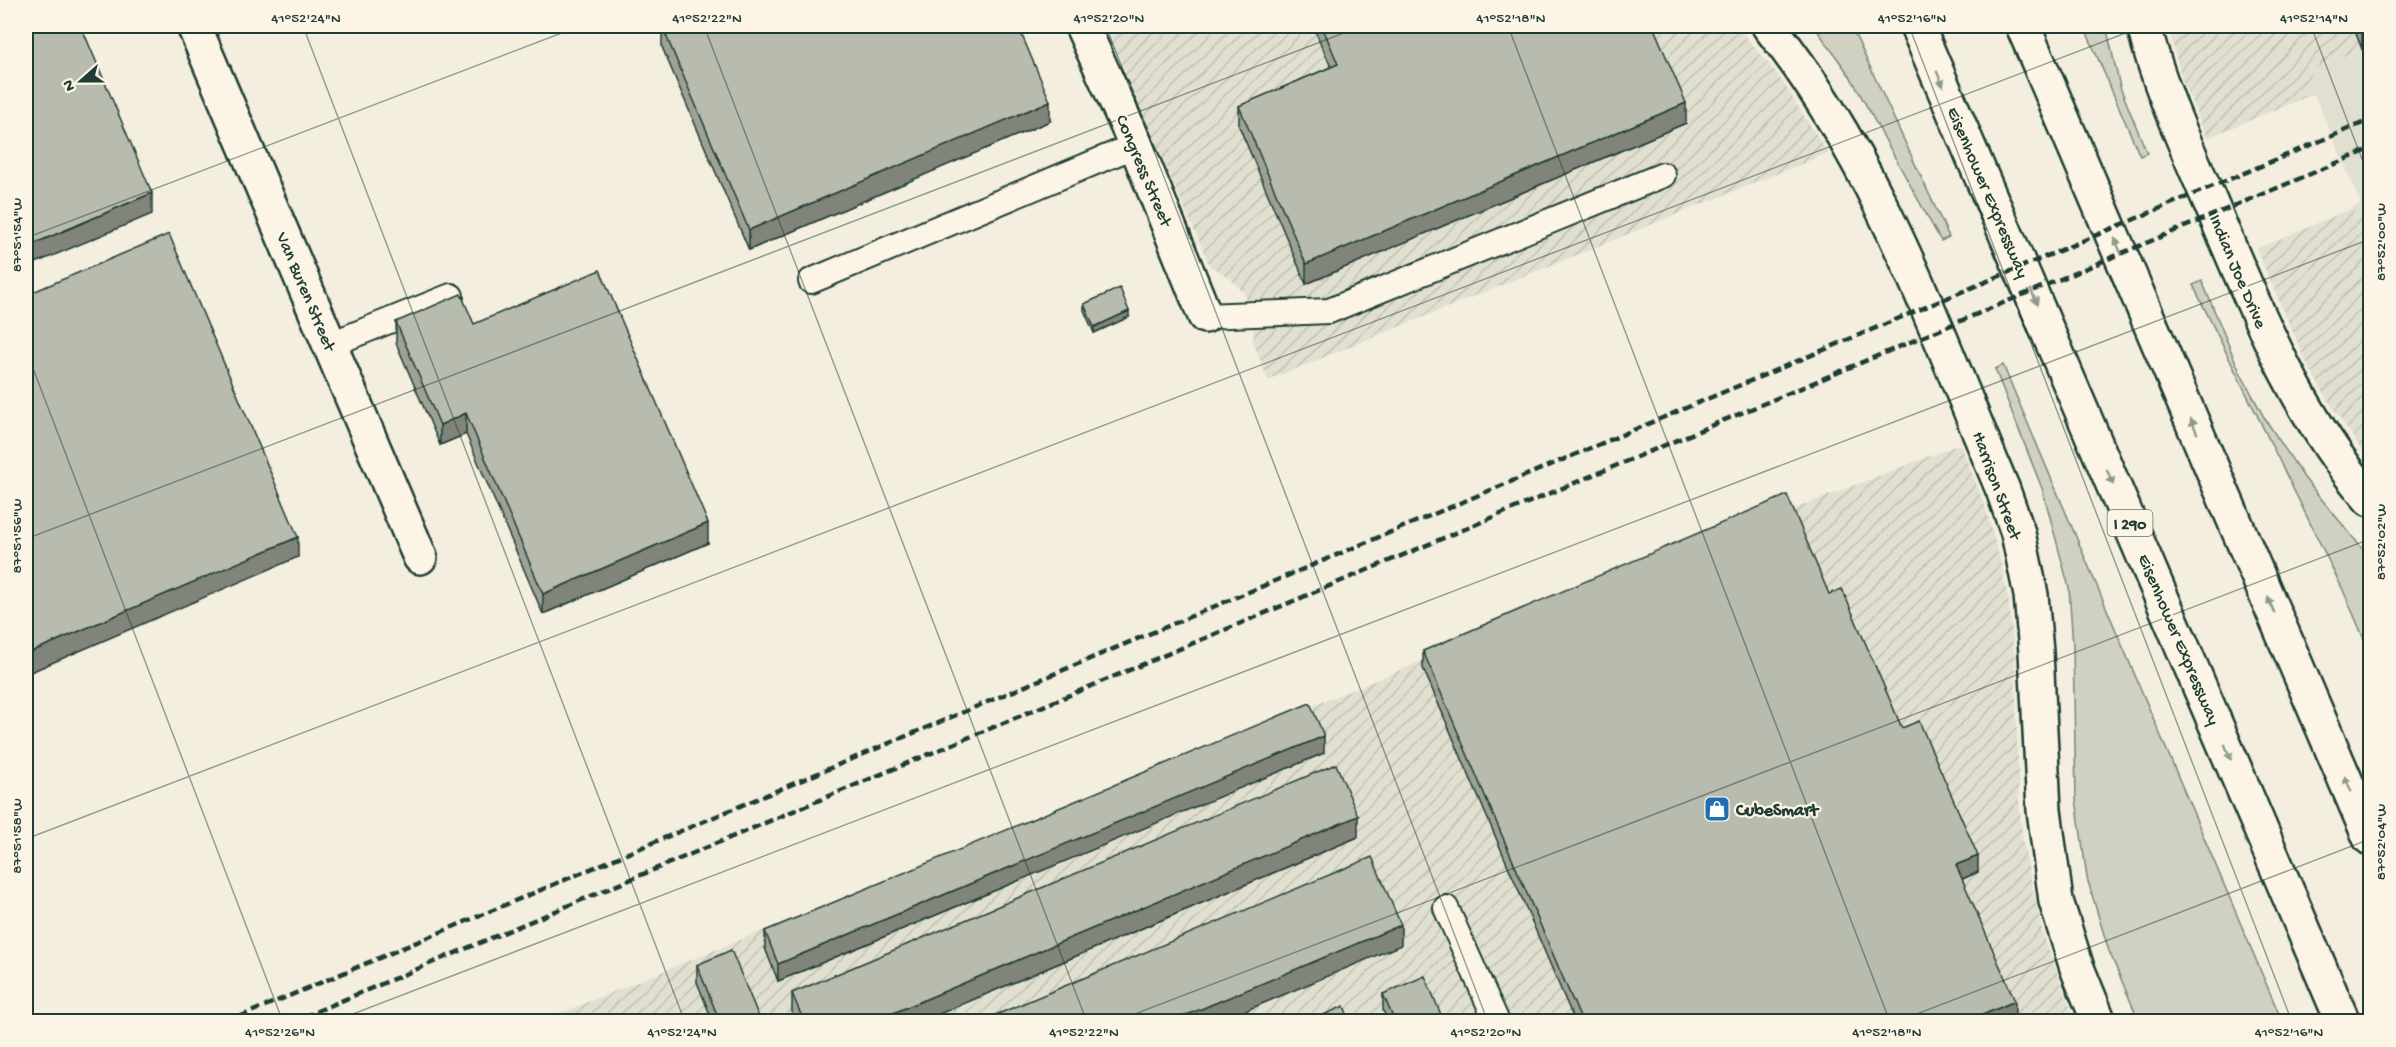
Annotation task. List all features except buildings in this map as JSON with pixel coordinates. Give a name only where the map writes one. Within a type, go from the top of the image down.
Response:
[{"type":"main road","name":"Van Buren Street","points":[[194,26],[420,556]]},
{"type":"main road","name":"Congress Street","points":[[1082,26],[1136,145],[1205,316]]},
{"type":"main road","name":"Harrison Street","points":[[1769,26],[1793,56],[1839,125],[1872,186],[1896,237],[2003,490],[2018,533],[2032,606],[2044,810],[2056,901],[2077,968],[2099,1022]]},
{"type":"main road","name":"Eisenhower Expressway","points":[[1917,26],[2343,1022]]},
{"type":"main road","points":[[2024,26],[2370,838]]},
{"type":"main road","name":"Indian Joe Drive","points":[[2144,26],[2163,88],[2264,330],[2290,382],[2323,438],[2370,499]]},
{"type":"lane","points":[[811,281],[1136,145]]},
{"type":"lane","points":[[1205,316],[1329,311],[1663,175]]},
{"type":"lane","points":[[329,345],[451,296]]},
{"type":"lane","points":[[1446,908],[1497,1022]]},
{"type":"shaded area","points":[[1104,26],[1737,26],[1778,75],[1828,153],[1268,380],[1253,342],[1254,326],[1245,294],[1230,278],[1210,266]]},
{"type":"shaded area","points":[[1814,26],[1851,26],[1949,237],[1941,241],[1850,76]]},
{"type":"shaded area","points":[[2084,26],[2106,26],[2120,87],[2147,153],[2140,156]]},
{"type":"shaded area","points":[[2168,26],[2370,26],[2370,45],[2308,71],[2314,84],[2302,89],[2306,97],[2207,138],[2182,79]]},
{"type":"shaded area","points":[[2370,45],[2370,221],[2367,213],[2356,217],[2353,208],[2361,204],[2343,161],[2314,94],[2306,97],[2302,89],[2313,84],[2308,71]]},
{"type":"shaded area","points":[[2353,208],[2356,217],[2367,212],[2370,221],[2370,463],[2309,368],[2256,249]]},
{"type":"shaded area","points":[[2202,281],[2239,370],[2265,419],[2305,479],[2370,558],[2370,653],[2343,590],[2193,285]]},
{"type":"shaded area","points":[[2003,365],[2282,1021],[2139,1021],[2109,951],[2087,878],[2076,799],[2073,646],[2069,588],[2043,491],[1995,369]]},
{"type":"shaded area","points":[[1960,444],[1985,506],[2009,603],[2015,660],[2019,800],[2023,843],[2043,934],[2075,1021],[539,1022],[1787,512]]},
{"type":"railway","points":[[227,1022],[2370,120]]},
{"type":"railway","points":[[291,1022],[2370,149]]},
{"type":"place","name":"CubeSmart","points":[[1717,809]]}]
